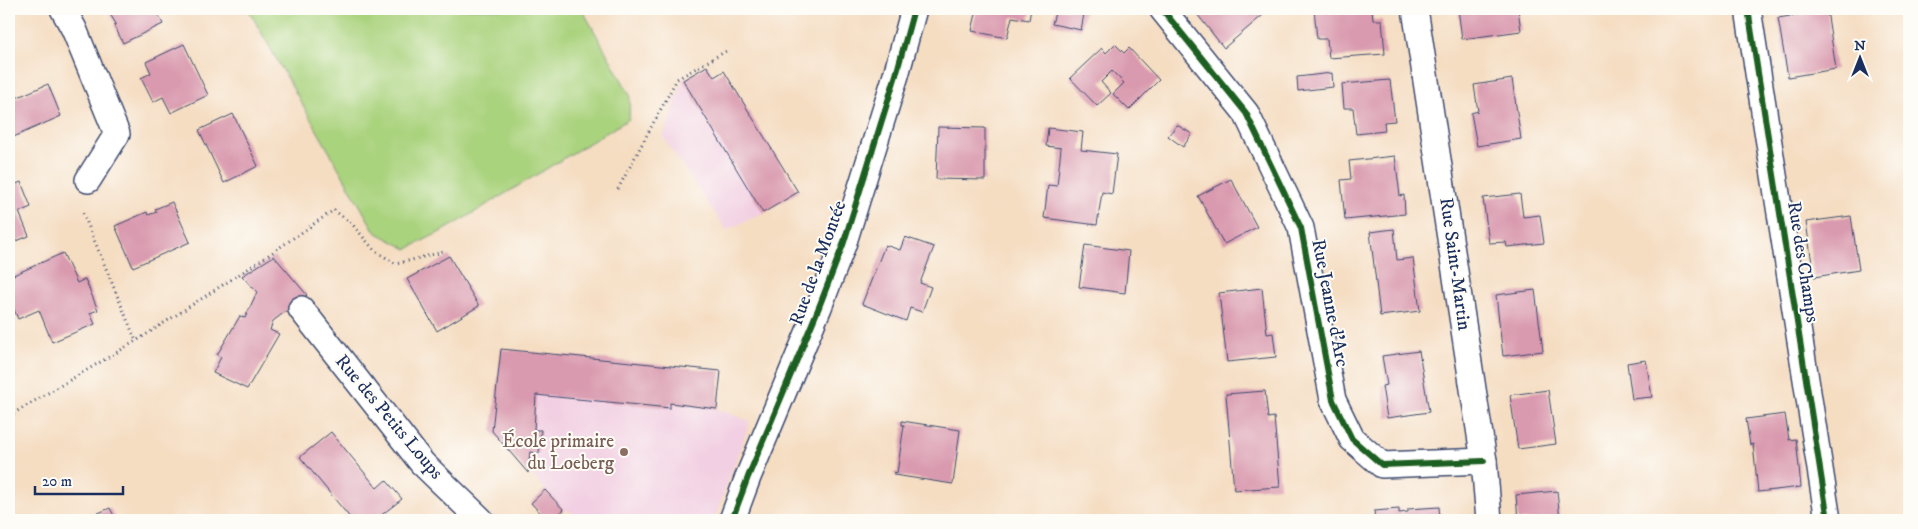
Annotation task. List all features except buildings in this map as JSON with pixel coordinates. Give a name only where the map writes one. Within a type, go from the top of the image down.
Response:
[{"type":"street","points":[[63,9],[74,28],[117,134],[88,180]]},
{"type":"street","name":"Rue de la Montée","points":[[732,520],[843,245],[896,75],[914,9]]},
{"type":"street","name":"Rue Jeanne d'Arc","points":[[1162,9],[1246,113],[1301,228],[1332,400],[1352,439],[1382,465],[1484,461]]},
{"type":"street","name":"Rue Saint-Martin","points":[[1415,9],[1484,461],[1489,520]]},
{"type":"street","name":"Rue des Champs","points":[[1748,9],[1828,520]]},
{"type":"street","name":"Rue des Petits Loups","points":[[301,309],[422,463],[481,520]]},
{"type":"path","points":[[618,189],[677,78],[728,50]]},
{"type":"path","points":[[9,416],[136,341],[334,210],[353,224],[374,250],[396,264],[443,252]]},
{"type":"path","points":[[83,213],[136,341]]},
{"type":"shaded area","points":[[707,66],[715,76],[724,71],[798,192],[763,213],[726,230],[663,137],[683,80]]},
{"type":"shaded area","name":"École primaire du Loeberg","points":[[501,349],[721,371],[717,409],[750,421],[714,520],[597,520],[564,510],[492,431]]},
{"type":"green space","points":[[248,9],[582,9],[630,95],[629,119],[450,227],[407,249],[375,232]]},
{"type":"cycle path","points":[[732,520],[843,245],[896,75],[914,9]]},
{"type":"cycle path","points":[[1162,9],[1246,113],[1301,228],[1333,400],[1352,439],[1382,465],[1484,461]]},
{"type":"cycle path","points":[[1748,9],[1828,520]]},
{"type":"place","name":"École primaire du Loeberg","points":[[624,452]]}]
